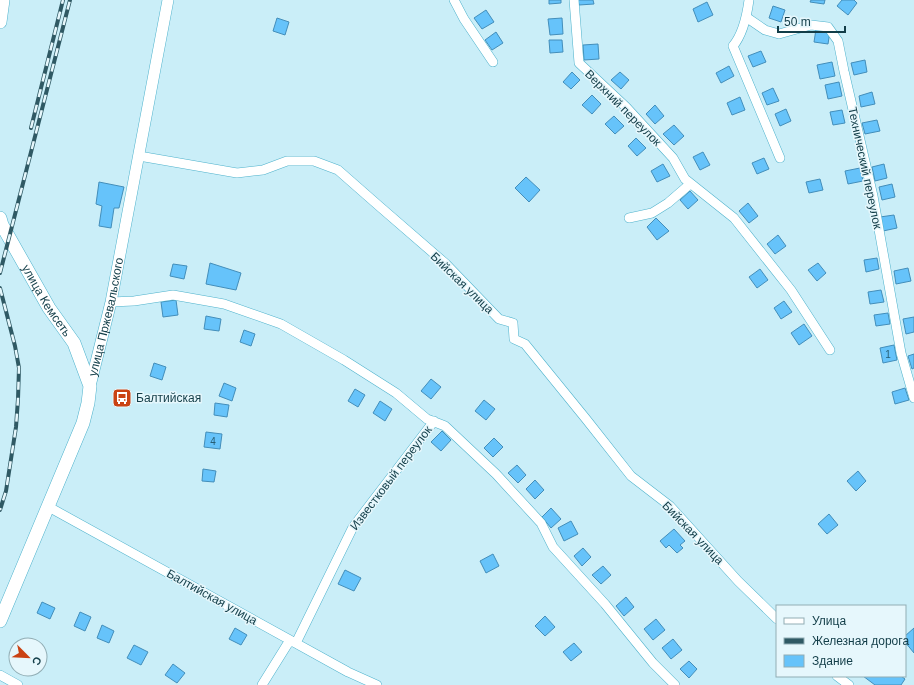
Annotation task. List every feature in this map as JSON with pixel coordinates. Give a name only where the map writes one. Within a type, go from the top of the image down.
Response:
[{"type":"main road","points":[[0,22],[3,0]]},
{"type":"main road","name":"улица Кемсеть","points":[[0,218],[2,225],[49,308],[74,343],[90,386]]},
{"type":"main road","name":"улица Пржевальского","points":[[0,621],[83,423],[90,386]]},
{"type":"street","name":"улица Пржевальского","points":[[90,386],[111,302],[168,0]]},
{"type":"street","points":[[454,0],[464,19],[493,62]]},
{"type":"street","name":"Верхний переулок","points":[[574,0],[579,63],[626,107],[673,158],[685,179],[734,218],[791,290],[830,350]]},
{"type":"street","points":[[749,0],[746,16],[733,46],[780,158]]},
{"type":"street","name":"Технический переулок","points":[[746,16],[765,30],[780,34],[811,25],[828,27],[838,41],[845,78],[873,196],[901,353],[914,398]]},
{"type":"street","name":"Бийская улица","points":[[139,156],[236,173],[263,170],[287,162],[314,161],[338,170],[446,264],[499,319],[513,323],[514,339],[525,344],[631,476],[670,506],[738,581],[776,618]]},
{"type":"street","points":[[629,218],[652,214],[668,203],[690,184]]},
{"type":"street","points":[[111,302],[134,301],[173,295],[224,304],[281,324],[344,360],[396,393],[427,419],[445,426],[496,474],[541,522],[553,547],[605,604],[653,664],[675,685]]},
{"type":"street","name":"Известковый переулок","points":[[262,685],[293,642],[353,527],[434,422]]},
{"type":"street","name":"Балтийская улица","points":[[47,506],[348,672],[377,685]]},
{"type":"street","points":[[0,675],[18,685]]},
{"type":"street","points":[[838,677],[849,685]]},
{"type":"building","points":[[549,0],[561,0],[561,3],[549,4]]},
{"type":"building","points":[[578,0],[593,0],[594,4],[579,5]]},
{"type":"building","points":[[811,0],[825,0],[824,4],[810,2]]},
{"type":"building","points":[[842,0],[854,0],[857,3],[848,15],[837,6]]},
{"type":"building","points":[[707,2],[713,15],[698,22],[693,9]]},
{"type":"building","points":[[773,6],[785,10],[781,22],[769,18]]},
{"type":"building","points":[[486,10],[494,22],[482,29],[474,18]]},
{"type":"building","points":[[277,18],[289,22],[285,35],[273,31]]},
{"type":"building","points":[[562,18],[563,34],[550,35],[548,19]]},
{"type":"building","points":[[816,29],[830,31],[828,44],[814,42]]},
{"type":"building","points":[[496,32],[503,43],[492,50],[485,40]]},
{"type":"building","points":[[549,40],[562,40],[563,52],[550,53]]},
{"type":"building","points":[[598,44],[599,59],[584,60],[583,45]]},
{"type":"building","points":[[761,51],[766,62],[753,67],[748,56]]},
{"type":"building","points":[[865,60],[867,72],[854,75],[851,63]]},
{"type":"building","points":[[832,62],[835,76],[820,79],[817,65]]},
{"type":"building","points":[[729,66],[734,76],[721,83],[716,73]]},
{"type":"building","points":[[572,72],[580,80],[571,89],[563,82]]},
{"type":"building","points":[[620,72],[629,80],[621,89],[611,80]]},
{"type":"building","points":[[839,82],[842,96],[828,99],[825,85]]},
{"type":"building","points":[[773,88],[779,101],[767,105],[762,93]]},
{"type":"building","points":[[872,92],[875,104],[861,107],[859,96]]},
{"type":"building","points":[[592,95],[601,104],[592,114],[582,105]]},
{"type":"building","points":[[740,97],[745,110],[732,115],[727,103]]},
{"type":"building","points":[[655,105],[664,116],[655,124],[646,114]]},
{"type":"building","points":[[786,109],[791,121],[780,126],[775,114]]},
{"type":"building","points":[[842,110],[845,123],[833,125],[830,112]]},
{"type":"building","points":[[614,116],[624,126],[615,134],[605,124]]},
{"type":"building","points":[[877,120],[880,131],[865,134],[862,123]]},
{"type":"building","points":[[674,125],[684,136],[674,145],[663,134]]},
{"type":"building","points":[[636,138],[646,148],[637,156],[628,146]]},
{"type":"building","points":[[703,152],[710,165],[700,170],[693,157]]},
{"type":"building","points":[[764,158],[769,169],[757,174],[752,163]]},
{"type":"building","points":[[663,164],[670,176],[657,182],[651,171]]},
{"type":"building","points":[[884,164],[887,178],[875,181],[872,167]]},
{"type":"building","points":[[860,168],[863,181],[848,184],[845,171]]},
{"type":"building","points":[[526,177],[540,190],[529,202],[515,188]]},
{"type":"building","points":[[820,179],[823,190],[809,193],[806,182]]},
{"type":"building","points":[[99,182],[124,187],[119,208],[114,208],[111,228],[99,226],[102,206],[96,204]]},
{"type":"building","points":[[892,184],[895,197],[882,200],[879,187]]},
{"type":"building","points":[[690,191],[698,200],[688,209],[680,200]]},
{"type":"building","points":[[748,203],[758,216],[749,223],[739,211]]},
{"type":"building","points":[[894,215],[897,228],[883,231],[880,217]]},
{"type":"building","points":[[656,218],[669,231],[657,240],[647,227]]},
{"type":"building","points":[[778,235],[786,246],[775,254],[767,244]]},
{"type":"building","points":[[877,258],[879,269],[866,272],[864,260]]},
{"type":"building","points":[[210,263],[241,273],[236,290],[206,284]]},
{"type":"building","points":[[818,263],[826,273],[817,281],[808,270]]},
{"type":"building","points":[[173,264],[187,266],[184,279],[170,276]]},
{"type":"building","points":[[908,268],[911,281],[896,284],[894,271]]},
{"type":"building","points":[[760,269],[768,280],[757,288],[749,277]]},
{"type":"building","points":[[881,290],[884,302],[870,304],[868,292]]},
{"type":"building","points":[[176,300],[178,315],[163,317],[161,302]]},
{"type":"building","points":[[784,301],[792,312],[781,319],[774,308]]},
{"type":"building","points":[[888,313],[890,324],[876,326],[874,315]]},
{"type":"building","points":[[206,316],[221,319],[219,331],[204,329]]},
{"type":"building","points":[[914,317],[914,332],[906,334],[903,319]]},
{"type":"building","points":[[804,324],[812,336],[799,345],[791,333]]},
{"type":"building","points":[[244,330],[255,334],[251,346],[240,342]]},
{"type":"building","points":[[894,345],[897,360],[883,363],[880,348]]},
{"type":"building","points":[[914,354],[914,368],[912,369],[908,356]]},
{"type":"building","points":[[154,363],[166,367],[162,380],[150,376]]},
{"type":"building","points":[[431,379],[441,387],[431,399],[421,391]]},
{"type":"building","points":[[224,383],[236,388],[232,401],[219,396]]},
{"type":"building","points":[[905,388],[909,400],[895,404],[892,392]]},
{"type":"building","points":[[355,389],[365,395],[358,407],[348,401]]},
{"type":"building","points":[[484,400],[495,409],[486,420],[475,411]]},
{"type":"building","points":[[380,401],[392,409],[385,421],[373,413]]},
{"type":"building","points":[[215,403],[229,405],[227,417],[214,415]]},
{"type":"building","points":[[442,431],[451,440],[441,451],[431,442]]},
{"type":"building","points":[[206,432],[222,434],[220,449],[204,447]]},
{"type":"building","points":[[494,438],[503,447],[493,457],[484,448]]},
{"type":"building","points":[[517,465],[526,475],[518,483],[508,473]]},
{"type":"building","points":[[203,469],[216,471],[214,482],[202,481]]},
{"type":"building","points":[[858,471],[866,481],[856,491],[847,481]]},
{"type":"building","points":[[535,480],[544,490],[535,499],[526,489]]},
{"type":"building","points":[[551,508],[561,519],[551,528],[542,517]]},
{"type":"building","points":[[829,514],[838,525],[827,534],[818,524]]},
{"type":"building","points":[[571,521],[578,534],[564,541],[558,528]]},
{"type":"building","points":[[674,529],[685,541],[680,545],[683,548],[677,553],[669,545],[666,548],[660,541]]},
{"type":"building","points":[[583,548],[591,557],[582,566],[574,556]]},
{"type":"building","points":[[493,554],[499,566],[486,573],[480,561]]},
{"type":"building","points":[[603,566],[611,575],[601,584],[592,575]]},
{"type":"building","points":[[345,570],[361,578],[354,591],[338,584]]},
{"type":"building","points":[[626,597],[634,607],[624,616],[616,606]]},
{"type":"building","points":[[42,602],[55,608],[50,619],[37,613]]},
{"type":"building","points":[[80,612],[91,617],[85,631],[74,626]]},
{"type":"building","points":[[545,616],[555,627],[545,636],[535,626]]},
{"type":"building","points":[[656,619],[665,630],[653,640],[644,629]]},
{"type":"building","points":[[102,625],[114,631],[109,643],[97,638]]},
{"type":"building","points":[[235,628],[247,635],[241,645],[229,639]]},
{"type":"building","points":[[914,628],[914,653],[906,643],[906,635]]},
{"type":"building","points":[[673,639],[682,650],[671,659],[662,648]]},
{"type":"building","points":[[574,643],[582,652],[571,661],[563,652]]},
{"type":"building","points":[[134,645],[148,652],[141,665],[127,658]]},
{"type":"building","points":[[689,661],[697,669],[689,678],[680,669]]},
{"type":"building","points":[[173,664],[185,673],[177,683],[165,675]]},
{"type":"building","points":[[864,677],[902,677],[905,679],[901,685],[875,685]]},
{"type":"railway","points":[[31,128],[63,0]]},
{"type":"railway","points":[[0,273],[70,0]]},
{"type":"railway","points":[[0,288],[19,368],[16,427],[6,491],[0,510]]},
{"type":"place","name":"Балтийская","points":[[122,398]]}]
